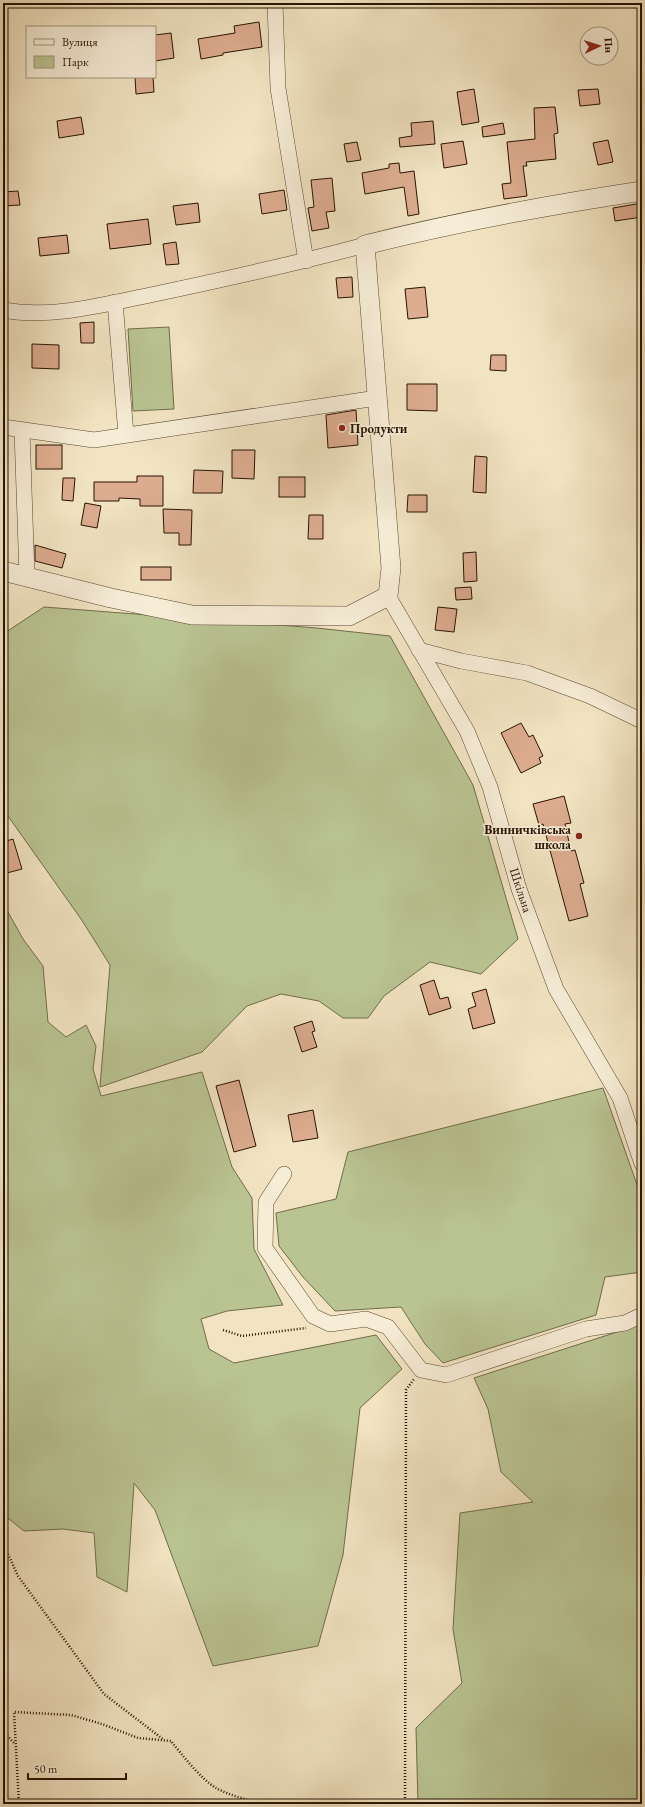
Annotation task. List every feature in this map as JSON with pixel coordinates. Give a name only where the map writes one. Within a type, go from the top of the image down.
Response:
[{"type":"street","points":[[275,3],[278,88],[306,261]]},
{"type":"street","points":[[3,310],[17,312],[60,313],[306,261],[424,230],[642,191]]},
{"type":"street","points":[[3,571],[111,598],[192,615],[349,616],[388,596],[391,568],[365,245]]},
{"type":"street","points":[[115,302],[126,434]]},
{"type":"street","points":[[3,427],[22,431],[94,440],[126,434],[377,398]]},
{"type":"street","points":[[22,431],[27,576]]},
{"type":"street","name":"Шкільна","points":[[388,596],[467,731],[490,787],[519,889],[556,989],[620,1098],[642,1164]]},
{"type":"street","points":[[419,650],[461,661],[527,674],[590,696],[642,721]]},
{"type":"street","points":[[284,1174],[266,1202],[265,1248],[313,1316],[330,1324],[366,1319],[388,1327],[421,1370],[446,1375],[586,1329],[625,1323],[642,1315]]},
{"type":"path","points":[[223,1330],[242,1336],[330,1324]]},
{"type":"path","points":[[405,1804],[406,1390],[421,1370]]},
{"type":"path","points":[[3,1543],[18,1576],[104,1694],[164,1740]]},
{"type":"path","points":[[19,1804],[14,1712],[71,1715],[102,1724],[138,1738],[171,1741],[187,1761],[216,1788],[254,1802],[266,1804]]},
{"type":"path","points":[[3,1731],[16,1744]]},
{"type":"green space","points":[[169,327],[174,409],[133,411],[128,329]]},
{"type":"green space","points":[[44,607],[317,628],[390,636],[473,785],[518,939],[481,974],[430,962],[384,996],[368,1018],[343,1018],[319,1001],[281,994],[247,1006],[202,1052],[100,1087],[110,965],[81,919],[3,809],[3,634]]},
{"type":"green space","points":[[3,903],[23,939],[43,966],[48,1022],[66,1037],[86,1025],[96,1046],[93,1069],[101,1096],[202,1072],[232,1167],[252,1198],[254,1249],[283,1305],[227,1311],[201,1319],[209,1349],[234,1363],[376,1335],[402,1369],[360,1408],[343,1555],[318,1646],[213,1666],[155,1510],[134,1483],[127,1592],[97,1577],[94,1533],[63,1529],[24,1531],[4,1515]]},
{"type":"green space","points":[[603,1088],[642,1199],[642,1272],[605,1277],[596,1315],[443,1363],[425,1344],[401,1307],[335,1311],[303,1277],[279,1246],[276,1213],[336,1199],[348,1152]]},
{"type":"green space","points":[[642,1324],[642,1804],[418,1804],[416,1728],[462,1683],[453,1629],[460,1513],[533,1502],[501,1472],[488,1409],[474,1378]]},
{"type":"building","points":[[259,22],[262,47],[223,53],[223,55],[201,59],[198,39],[235,33],[234,26]]},
{"type":"building","points":[[171,33],[174,58],[156,61],[156,35]]},
{"type":"building","points":[[135,78],[153,78],[154,92],[136,94]]},
{"type":"building","points":[[474,89],[479,122],[462,125],[457,92]]},
{"type":"building","points":[[598,89],[600,104],[580,106],[578,90]]},
{"type":"building","points":[[555,107],[558,133],[554,134],[556,159],[526,162],[527,166],[523,166],[527,196],[504,199],[502,184],[511,183],[507,142],[535,139],[534,108]]},
{"type":"building","points":[[81,117],[84,134],[59,138],[57,121]]},
{"type":"building","points":[[433,121],[435,144],[400,147],[399,138],[412,136],[411,123]]},
{"type":"building","points":[[503,123],[505,134],[483,137],[482,127]]},
{"type":"building","points":[[608,140],[613,162],[598,165],[593,143]]},
{"type":"building","points":[[463,141],[467,164],[444,168],[441,144]]},
{"type":"building","points":[[357,142],[361,160],[347,162],[344,144]]},
{"type":"building","points":[[399,163],[400,173],[414,171],[419,214],[408,216],[404,187],[365,194],[362,173],[389,168],[389,164]]},
{"type":"building","points":[[332,178],[335,211],[326,212],[329,228],[312,231],[308,208],[314,207],[311,180]]},
{"type":"building","points":[[284,190],[287,210],[262,214],[259,194]]},
{"type":"building","points":[[18,191],[20,205],[3,206],[3,192]]},
{"type":"building","points":[[198,203],[200,222],[176,225],[173,206]]},
{"type":"building","points":[[642,203],[642,217],[615,221],[613,208]]},
{"type":"building","points":[[148,219],[151,244],[110,249],[107,224]]},
{"type":"building","points":[[67,235],[69,253],[40,256],[38,238]]},
{"type":"building","points":[[176,242],[179,264],[166,265],[163,244]]},
{"type":"building","points":[[352,277],[353,297],[338,298],[336,278]]},
{"type":"building","points":[[425,287],[428,317],[408,319],[405,289]]},
{"type":"building","points":[[94,322],[94,343],[81,343],[80,323]]},
{"type":"building","points":[[32,344],[59,345],[59,369],[32,368]]},
{"type":"building","points":[[491,355],[506,355],[506,371],[490,370]]},
{"type":"building","points":[[407,384],[437,384],[437,411],[407,410]]},
{"type":"building","name":"Продукти","points":[[356,410],[358,445],[328,448],[326,415]]},
{"type":"building","points":[[36,445],[62,445],[62,469],[36,469]]},
{"type":"building","points":[[232,450],[255,450],[254,479],[232,478]]},
{"type":"building","points":[[475,456],[487,457],[486,493],[473,492]]},
{"type":"building","points":[[194,470],[223,471],[222,493],[193,493]]},
{"type":"building","points":[[137,476],[163,476],[163,506],[140,506],[140,499],[119,498],[119,501],[94,501],[94,482],[137,482]]},
{"type":"building","points":[[279,477],[305,477],[305,497],[279,497]]},
{"type":"building","points":[[63,478],[75,478],[73,501],[62,500]]},
{"type":"building","points":[[408,495],[427,495],[427,512],[407,512]]},
{"type":"building","points":[[85,503],[101,506],[97,528],[81,525]]},
{"type":"building","points":[[163,509],[192,510],[191,545],[179,545],[179,533],[164,533]]},
{"type":"building","points":[[309,515],[323,515],[323,539],[308,539]]},
{"type":"building","points":[[35,545],[66,554],[62,568],[35,561]]},
{"type":"building","points":[[476,552],[477,581],[464,582],[463,553]]},
{"type":"building","points":[[141,567],[171,567],[171,580],[141,580]]},
{"type":"building","points":[[471,587],[472,599],[456,600],[455,588]]},
{"type":"building","points":[[438,607],[457,609],[454,632],[435,630]]},
{"type":"building","points":[[521,723],[529,737],[533,735],[543,756],[539,758],[541,763],[521,773],[501,733]]},
{"type":"building","points":[[564,796],[571,823],[565,824],[571,851],[575,850],[584,883],[580,884],[588,916],[569,921],[543,824],[539,825],[533,804]]},
{"type":"building","points":[[13,839],[22,869],[3,874],[3,842]]},
{"type":"building","points":[[434,980],[440,999],[448,997],[451,1008],[429,1015],[420,985]]},
{"type":"building","points":[[486,989],[495,1023],[473,1029],[468,1009],[476,1006],[472,993]]},
{"type":"building","points":[[312,1021],[315,1031],[312,1032],[317,1047],[302,1052],[294,1027]]},
{"type":"building","points":[[239,1080],[256,1146],[234,1152],[216,1086]]},
{"type":"building","points":[[313,1110],[318,1138],[293,1142],[288,1115]]},
{"type":"place","name":"Продукти","points":[[342,428]]},
{"type":"place","name":"Винничківська школа","points":[[579,836]]}]
